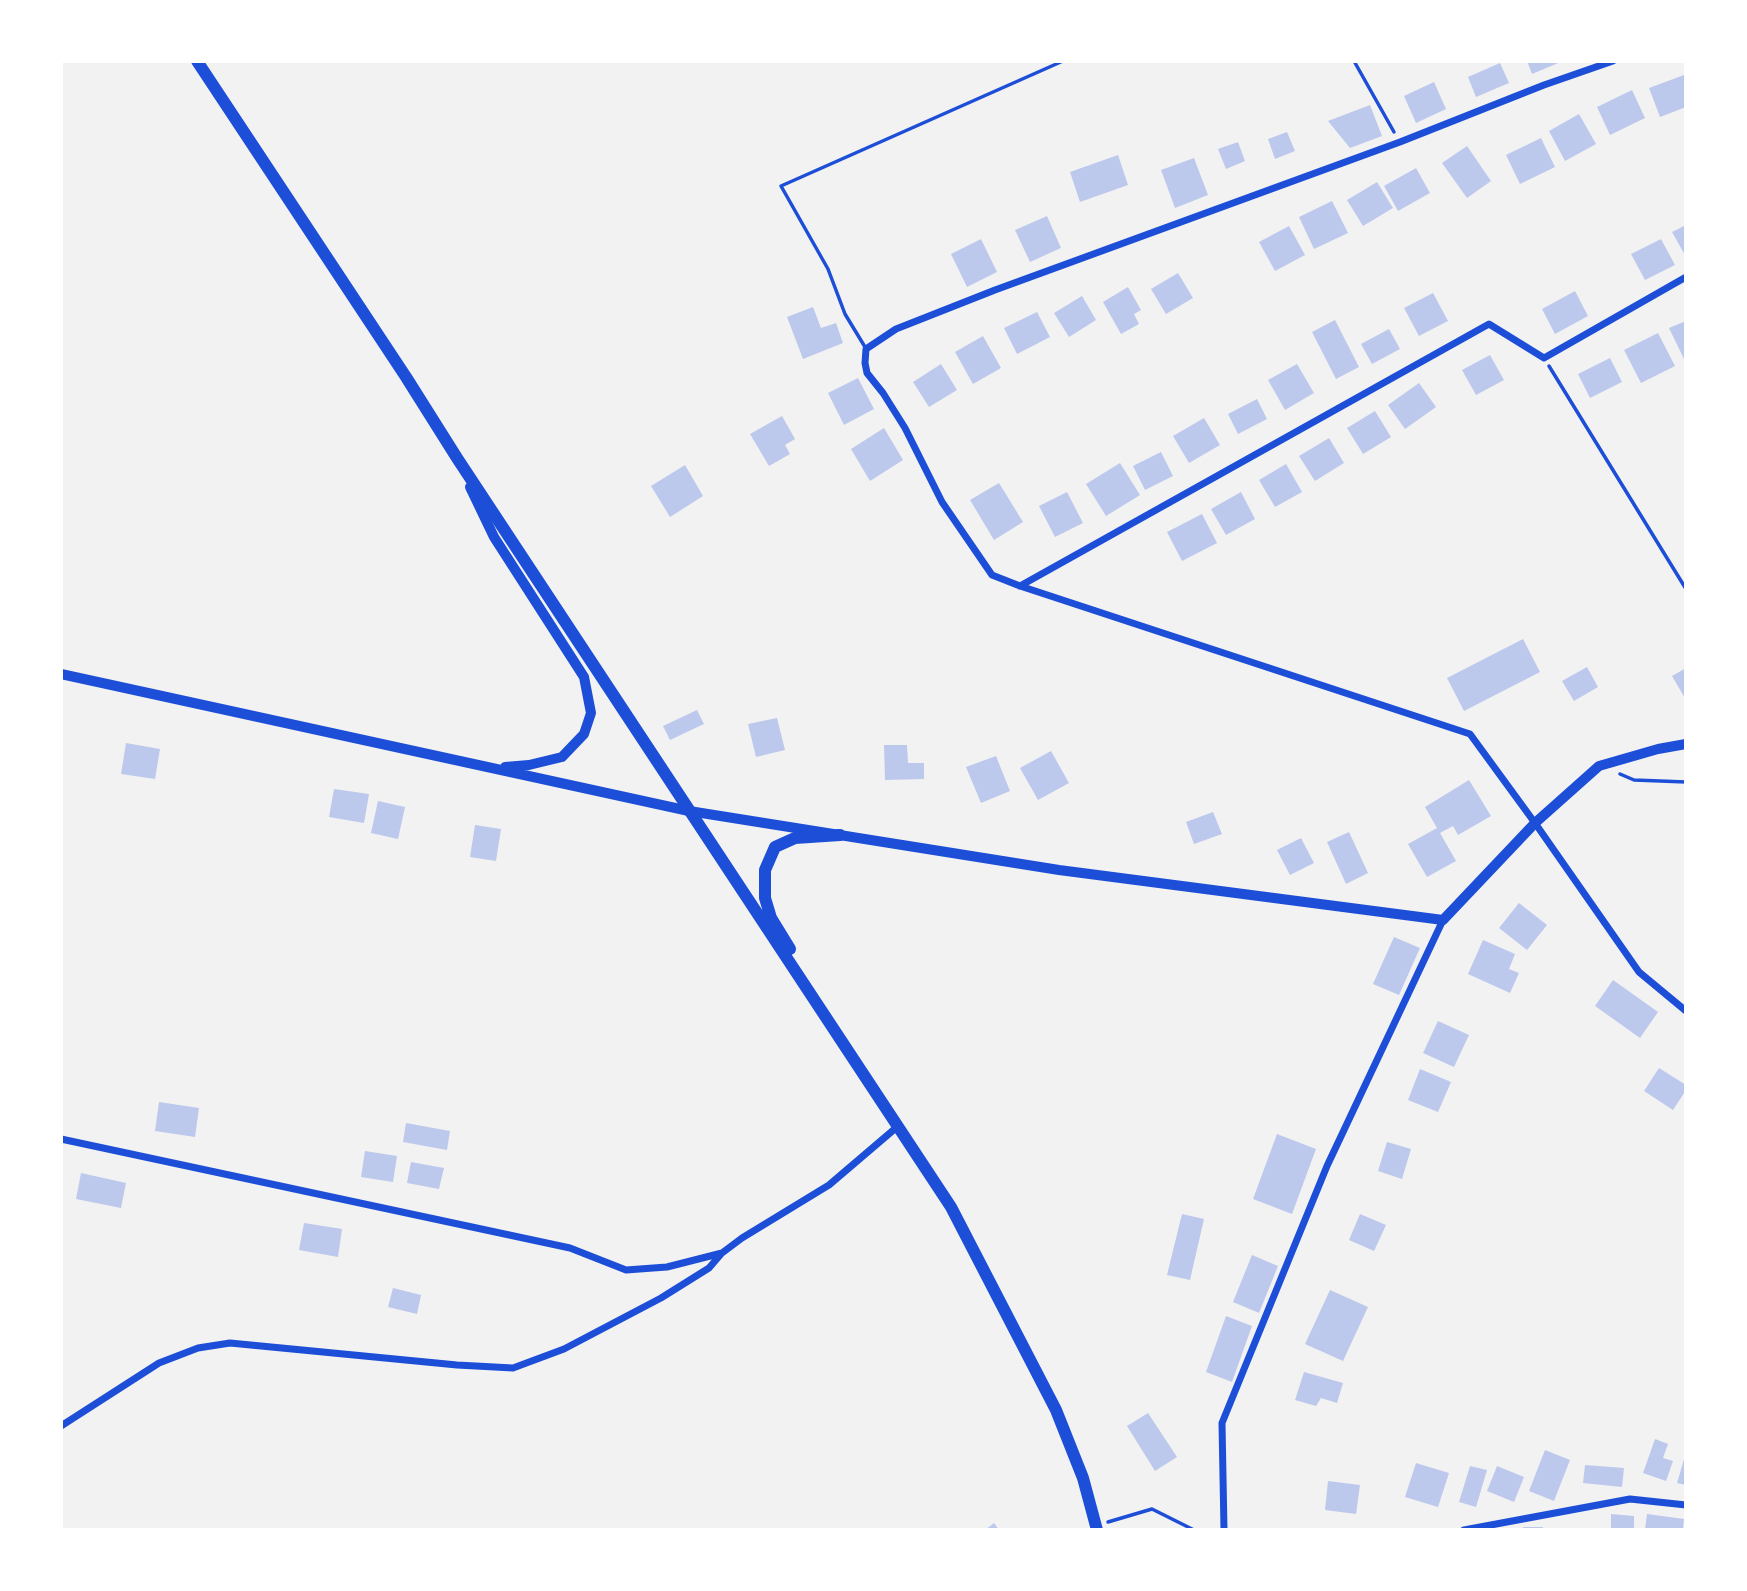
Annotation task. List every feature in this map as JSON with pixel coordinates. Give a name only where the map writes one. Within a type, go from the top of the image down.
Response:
[{"type":"main road","points":[[197,61],[951,1207],[1056,1410],[1083,1478],[1097,1527]]},
{"type":"main road","points":[[689,811],[1059,870],[1443,920],[1535,823],[1599,766],[1658,748],[1686,744]]},
{"type":"main road","points":[[815,1002],[814,989],[771,918],[765,898],[765,870],[775,847],[795,838],[840,835]]},
{"type":"street","points":[[1613,61],[896,328],[866,349],[865,363],[867,373],[905,428],[942,502],[992,575],[1470,734],[1639,972],[1686,1011]]},
{"type":"street","points":[[1020,586],[1489,324],[1544,358],[1686,277]]},
{"type":"street","points":[[457,458],[494,537],[584,677],[591,713],[584,734],[562,757],[529,765],[492,768]]},
{"type":"street","points":[[61,674],[689,811]]},
{"type":"street","points":[[1224,1530],[1222,1423],[1326,1166],[1443,920]]},
{"type":"street","points":[[61,1426],[159,1363],[198,1348],[230,1343],[513,1368],[564,1349],[661,1298],[709,1268],[722,1253],[742,1238],[829,1185],[897,1127]]},
{"type":"street","points":[[61,1139],[570,1248],[626,1270],[667,1267],[722,1253]]},
{"type":"street","points":[[1464,1530],[1630,1499],[1686,1505]]},
{"type":"lane","points":[[866,349],[845,314],[828,269],[782,186],[1063,61]]},
{"type":"path","points":[[1353,61],[1400,142]]},
{"type":"path","points":[[1544,358],[1686,589]]},
{"type":"path","points":[[1599,766],[1634,779],[1686,782]]},
{"type":"path","points":[[1097,1527],[1152,1509],[1194,1530]]},
{"type":"building","points":[[1527,61],[1563,61],[1532,74]]},
{"type":"building","points":[[1500,63],[1509,83],[1476,97],[1468,77]]},
{"type":"building","points":[[1684,75],[1686,107],[1660,117],[1649,88]]},
{"type":"building","points":[[1434,82],[1446,109],[1416,123],[1404,96]]},
{"type":"building","points":[[1632,90],[1645,118],[1610,135],[1597,107]]},
{"type":"building","points":[[1370,105],[1382,136],[1350,148],[1328,121]]},
{"type":"building","points":[[1579,114],[1596,144],[1565,161],[1549,131]]},
{"type":"building","points":[[1287,132],[1295,151],[1275,159],[1268,139]]},
{"type":"building","points":[[1541,138],[1555,167],[1520,184],[1506,155]]},
{"type":"building","points":[[1238,142],[1245,161],[1226,169],[1218,149]]},
{"type":"building","points":[[1467,146],[1491,181],[1467,198],[1442,163]]},
{"type":"building","points":[[1118,155],[1128,185],[1080,202],[1070,172]]},
{"type":"building","points":[[1194,158],[1208,195],[1175,208],[1161,170]]},
{"type":"building","points":[[1416,168],[1430,193],[1398,211],[1384,186]]},
{"type":"building","points":[[1377,182],[1393,208],[1363,226],[1347,200]]},
{"type":"building","points":[[1332,201],[1348,233],[1314,249],[1299,217]]},
{"type":"building","points":[[1047,216],[1061,248],[1030,262],[1015,230]]},
{"type":"building","points":[[1686,225],[1686,257],[1672,232]]},
{"type":"building","points":[[1289,226],[1305,255],[1275,271],[1259,242]]},
{"type":"building","points":[[981,239],[997,272],[967,287],[951,254]]},
{"type":"building","points":[[1661,239],[1675,265],[1645,280],[1631,254]]},
{"type":"building","points":[[1178,273],[1193,298],[1166,314],[1151,289]]},
{"type":"building","points":[[1128,287],[1141,310],[1134,314],[1139,324],[1121,334],[1103,302]]},
{"type":"building","points":[[1575,291],[1588,316],[1555,334],[1542,309]]},
{"type":"building","points":[[1433,293],[1448,321],[1419,336],[1404,308]]},
{"type":"building","points":[[1082,296],[1096,320],[1069,337],[1054,313]]},
{"type":"building","points":[[813,307],[821,328],[836,323],[843,343],[803,359],[787,317]]},
{"type":"building","points":[[1037,312],[1050,337],[1017,354],[1004,328]]},
{"type":"building","points":[[1335,320],[1359,367],[1336,379],[1312,332]]},
{"type":"building","points":[[1686,321],[1686,358],[1684,359],[1669,328]]},
{"type":"building","points":[[1389,329],[1400,349],[1372,364],[1361,344]]},
{"type":"building","points":[[1658,333],[1675,366],[1641,383],[1624,350]]},
{"type":"building","points":[[983,336],[1001,368],[973,384],[955,352]]},
{"type":"building","points":[[1490,355],[1504,380],[1476,395],[1462,370]]},
{"type":"building","points":[[1610,358],[1622,382],[1590,398],[1578,374]]},
{"type":"building","points":[[941,364],[957,390],[929,407],[913,382]]},
{"type":"building","points":[[1297,364],[1314,393],[1285,410],[1268,380]]},
{"type":"building","points":[[858,378],[874,409],[844,425],[828,393]]},
{"type":"building","points":[[1419,383],[1436,407],[1405,429],[1388,405]]},
{"type":"building","points":[[1257,399],[1267,419],[1238,434],[1228,414]]},
{"type":"building","points":[[1375,411],[1391,437],[1363,454],[1347,428]]},
{"type":"building","points":[[782,416],[795,439],[785,445],[790,454],[769,466],[750,434]]},
{"type":"building","points":[[1204,418],[1220,445],[1189,463],[1173,436]]},
{"type":"building","points":[[884,428],[903,460],[870,481],[851,449]]},
{"type":"building","points":[[1329,438],[1344,463],[1315,481],[1299,456]]},
{"type":"building","points":[[1161,452],[1173,476],[1145,490],[1133,466]]},
{"type":"building","points":[[1120,463],[1140,495],[1106,516],[1086,484]]},
{"type":"building","points":[[1286,464],[1302,492],[1275,507],[1259,480]]},
{"type":"building","points":[[685,465],[703,496],[670,517],[651,486]]},
{"type":"building","points":[[999,483],[1023,522],[994,540],[970,500]]},
{"type":"building","points":[[1067,492],[1083,523],[1055,537],[1039,506]]},
{"type":"building","points":[[1241,492],[1255,519],[1226,535],[1211,509]]},
{"type":"building","points":[[1202,514],[1217,543],[1182,561],[1167,532]]},
{"type":"building","points":[[1523,639],[1540,672],[1464,711],[1447,678]]},
{"type":"building","points":[[1587,667],[1598,687],[1574,701],[1562,681]]},
{"type":"building","points":[[1686,668],[1686,700],[1672,676]]},
{"type":"building","points":[[697,710],[704,724],[670,740],[663,726]]},
{"type":"building","points":[[777,718],[785,750],[756,757],[748,724]]},
{"type":"building","points":[[126,743],[160,749],[155,779],[121,774]]},
{"type":"building","points":[[884,745],[907,745],[908,763],[924,763],[924,779],[885,780]]},
{"type":"building","points":[[1051,751],[1069,783],[1038,800],[1020,768]]},
{"type":"building","points":[[996,756],[1010,791],[981,803],[966,767]]},
{"type":"building","points":[[1469,780],[1491,816],[1458,835],[1453,826],[1440,833],[1456,861],[1427,877],[1408,844],[1437,828],[1425,807]]},
{"type":"building","points":[[334,789],[369,794],[364,823],[329,817]]},
{"type":"building","points":[[378,801],[405,807],[398,839],[371,833]]},
{"type":"building","points":[[1213,812],[1222,834],[1194,844],[1186,822]]},
{"type":"building","points":[[475,825],[501,829],[496,861],[470,857]]},
{"type":"building","points":[[1349,832],[1368,873],[1346,884],[1327,842]]},
{"type":"building","points":[[1301,838],[1314,863],[1290,875],[1277,850]]},
{"type":"building","points":[[1519,903],[1547,925],[1527,950],[1499,928]]},
{"type":"building","points":[[1394,937],[1420,948],[1399,995],[1373,984]]},
{"type":"building","points":[[1483,940],[1515,954],[1509,969],[1519,973],[1510,993],[1468,974]]},
{"type":"building","points":[[1613,980],[1658,1012],[1640,1038],[1595,1006]]},
{"type":"building","points":[[1438,1021],[1469,1035],[1454,1067],[1423,1053]]},
{"type":"building","points":[[1659,1068],[1686,1085],[1686,1090],[1673,1110],[1644,1091]]},
{"type":"building","points":[[1420,1069],[1451,1082],[1438,1112],[1408,1100]]},
{"type":"building","points":[[159,1102],[199,1108],[195,1137],[155,1131]]},
{"type":"building","points":[[406,1123],[450,1131],[447,1150],[403,1142]]},
{"type":"building","points":[[1277,1134],[1316,1149],[1292,1214],[1253,1199]]},
{"type":"building","points":[[1387,1142],[1411,1149],[1402,1179],[1378,1171]]},
{"type":"building","points":[[365,1151],[397,1156],[393,1182],[361,1177]]},
{"type":"building","points":[[411,1162],[444,1168],[439,1189],[407,1183]]},
{"type":"building","points":[[81,1173],[126,1183],[121,1208],[76,1199]]},
{"type":"building","points":[[1182,1214],[1204,1219],[1190,1280],[1167,1275]]},
{"type":"building","points":[[1360,1214],[1386,1225],[1374,1251],[1349,1240]]},
{"type":"building","points":[[304,1223],[342,1229],[338,1257],[299,1250]]},
{"type":"building","points":[[1252,1255],[1278,1266],[1259,1313],[1233,1302]]},
{"type":"building","points":[[393,1288],[421,1295],[417,1314],[388,1307]]},
{"type":"building","points":[[1330,1290],[1368,1307],[1343,1361],[1305,1344]]},
{"type":"building","points":[[1226,1316],[1252,1326],[1232,1382],[1206,1372]]},
{"type":"building","points":[[1304,1372],[1343,1383],[1337,1403],[1321,1398],[1316,1406],[1295,1400]]},
{"type":"building","points":[[1148,1413],[1177,1457],[1155,1471],[1127,1426]]},
{"type":"building","points":[[1655,1439],[1668,1444],[1663,1458],[1673,1461],[1666,1481],[1643,1473]]},
{"type":"building","points":[[1545,1450],[1570,1460],[1554,1501],[1529,1491]]},
{"type":"building","points":[[1686,1456],[1686,1485],[1677,1483]]},
{"type":"building","points":[[1416,1463],[1449,1473],[1438,1507],[1405,1497]]},
{"type":"building","points":[[1585,1465],[1624,1468],[1622,1487],[1583,1483]]},
{"type":"building","points":[[1470,1466],[1487,1470],[1476,1507],[1459,1502]]},
{"type":"building","points":[[1497,1466],[1524,1477],[1514,1502],[1487,1491]]},
{"type":"building","points":[[1328,1481],[1360,1485],[1356,1514],[1325,1510]]},
{"type":"building","points":[[1611,1514],[1634,1516],[1634,1530],[1611,1530]]},
{"type":"building","points":[[1647,1514],[1684,1519],[1683,1530],[1645,1530]]},
{"type":"building","points":[[994,1523],[999,1530],[985,1530]]},
{"type":"building","points":[[1523,1527],[1543,1527],[1543,1530],[1523,1530]]}]
